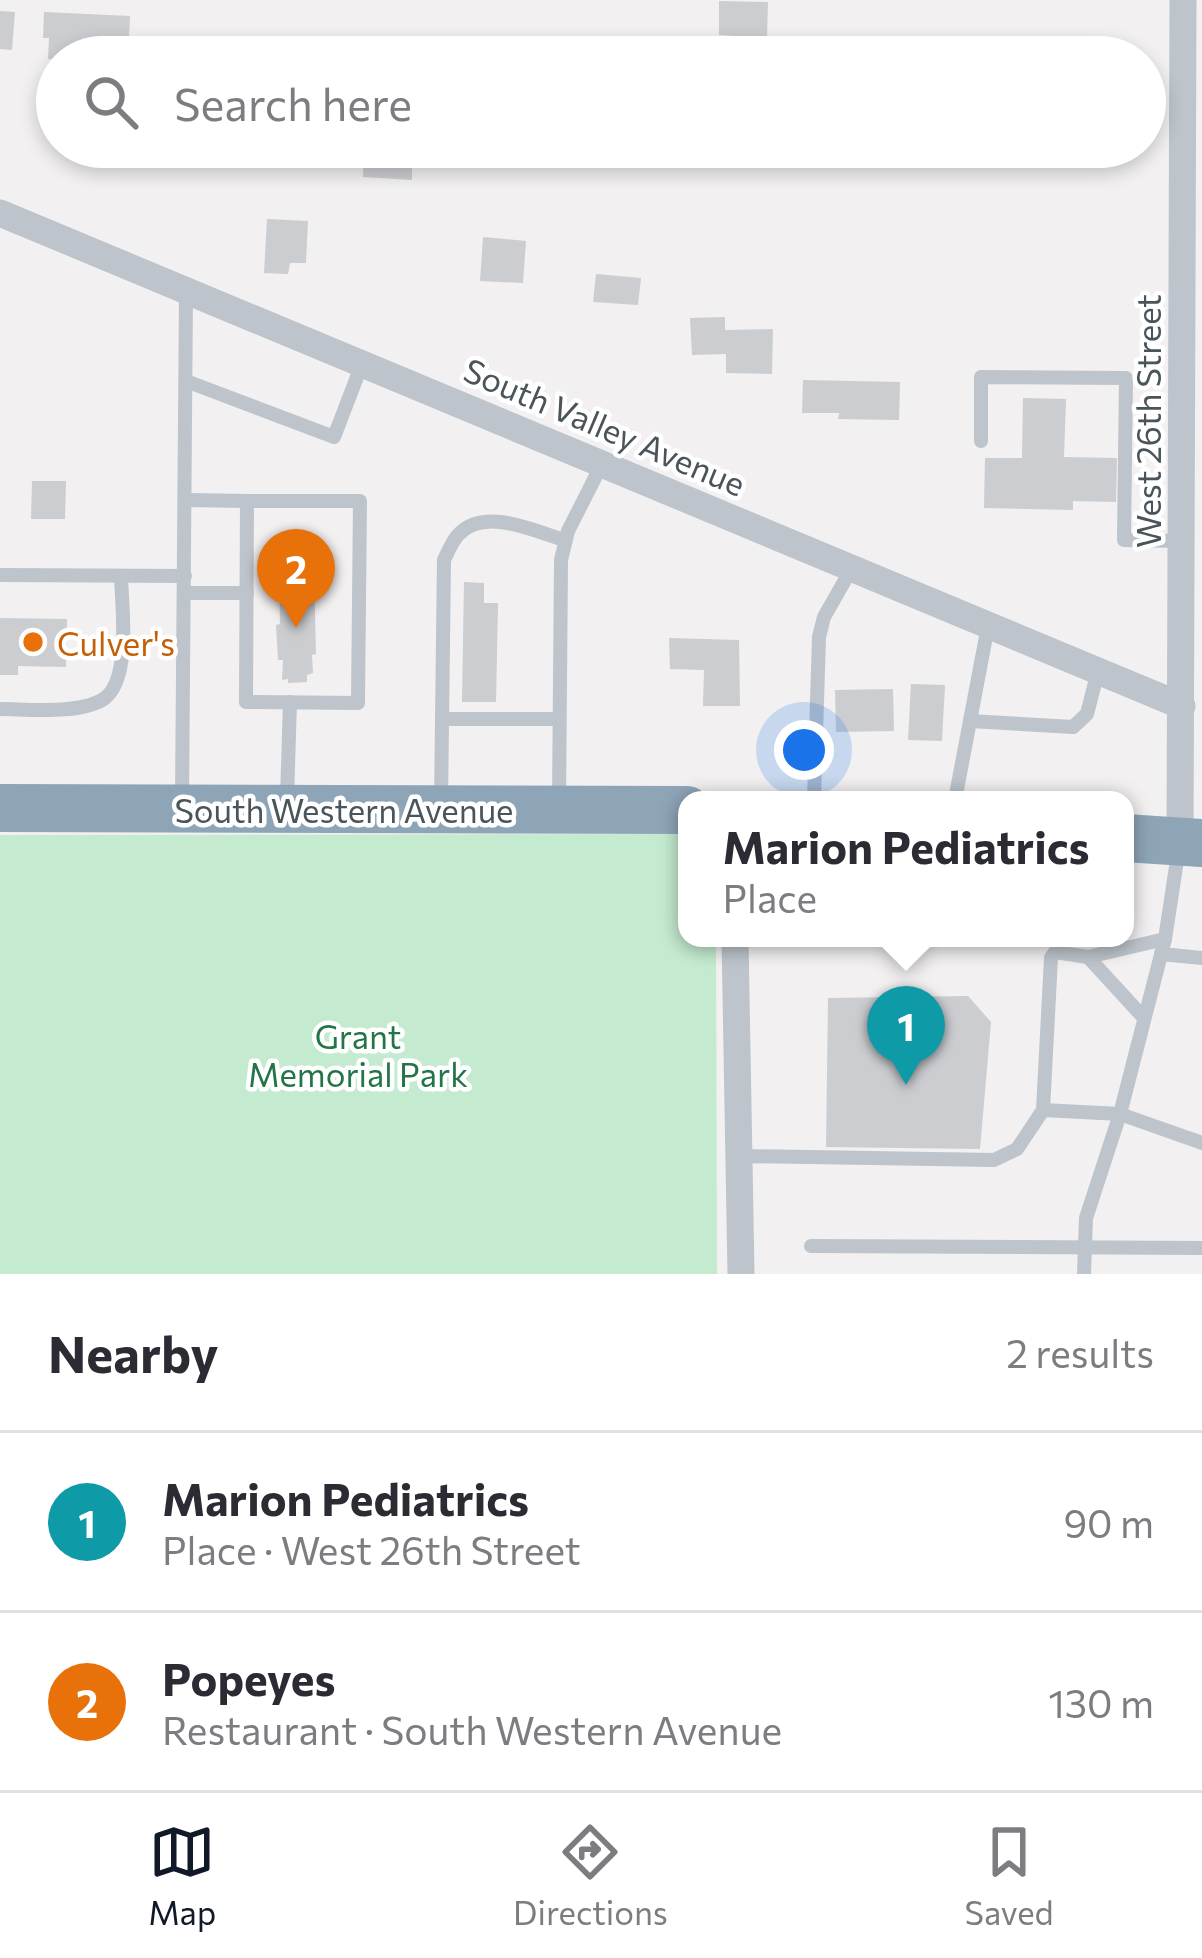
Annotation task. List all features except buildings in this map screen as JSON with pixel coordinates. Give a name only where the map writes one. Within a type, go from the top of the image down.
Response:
[{"type":"highway","name":"South Western Avenue","points":[[0,808],[678,810]]},
{"type":"highway","points":[[1134,839],[1191,843]]},
{"type":"street","name":"West 26th Street","points":[[1183,0],[1192,270],[1192,480],[1182,706],[1191,843]]},
{"type":"street","name":"South Valley Avenue","points":[[0,213],[1182,706]]},
{"type":"street","points":[[735,947],[741,1274]]},
{"type":"lane","points":[[182,808],[186,290]]},
{"type":"lane","points":[[186,381],[334,437],[362,364]]},
{"type":"lane","points":[[981,441],[982,377],[1126,378],[1124,540],[1189,558]]},
{"type":"lane","points":[[559,810],[562,560],[565,539],[602,464]]},
{"type":"lane","points":[[186,500],[360,501],[358,703],[246,702],[247,501]]},
{"type":"lane","points":[[441,809],[444,560],[456,536],[489,521],[565,539]]},
{"type":"lane","points":[[814,791],[819,637],[824,616],[852,568]]},
{"type":"lane","points":[[0,574],[122,577],[247,593]]},
{"type":"lane","points":[[0,709],[82,707],[105,698],[116,684],[122,661],[122,577]]},
{"type":"lane","points":[[957,791],[988,626]]},
{"type":"lane","points":[[970,721],[1073,728],[1087,714],[1098,671]]},
{"type":"lane","points":[[287,809],[290,702]]},
{"type":"lane","points":[[442,719],[559,718]]},
{"type":"lane","points":[[1084,1274],[1086,1218],[1120,1114],[1191,843]]},
{"type":"lane","points":[[739,1156],[994,1160],[1018,1149],[1043,1110],[1054,952],[1088,957],[1163,947],[1202,958]]},
{"type":"lane","points":[[1088,957],[1144,1018]]},
{"type":"lane","points":[[1043,1110],[1120,1114],[1202,1143]]},
{"type":"lane","points":[[811,1246],[1202,1248]]},
{"type":"green space","name":"Grant Memorial Park","points":[[678,834],[678,947],[716,947],[717,1274],[0,1274],[0,835]]},
{"type":"place","name":"Popeyes","points":[[296,628]]},
{"type":"place","name":"Culver's","points":[[33,642]]},
{"type":"place","name":"Marion Pediatrics","points":[[906,1085]]}]
